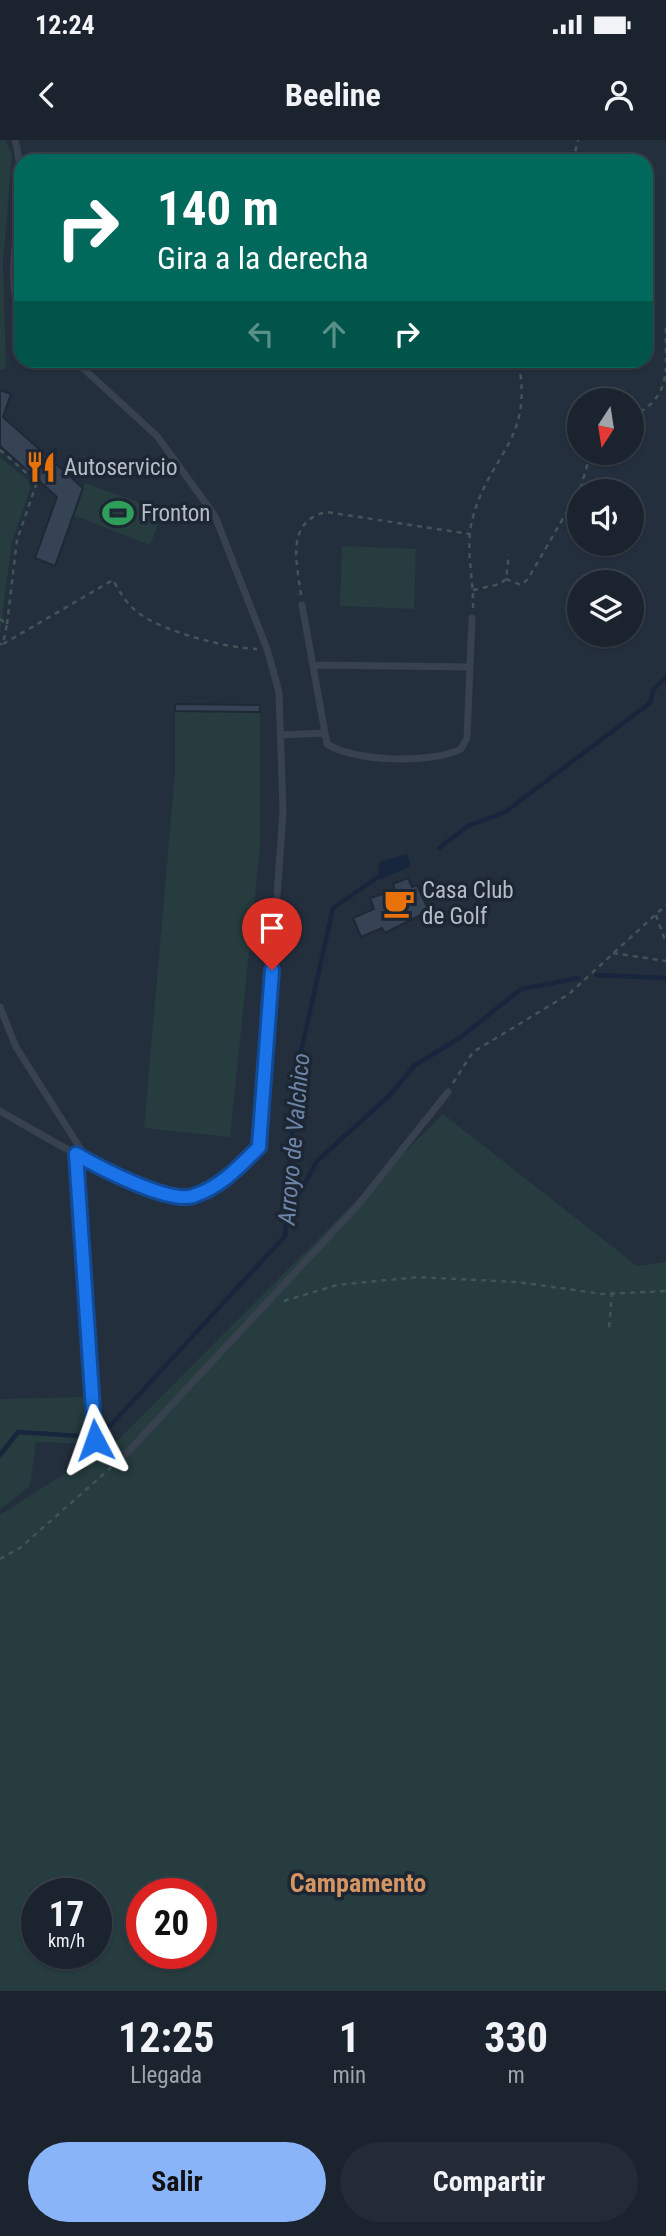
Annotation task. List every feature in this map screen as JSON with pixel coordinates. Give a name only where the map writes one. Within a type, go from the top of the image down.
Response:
[{"type":"lane","points":[[14,247],[11,287],[14,297]]},
{"type":"lane","points":[[0,1111],[89,1162],[167,1194],[191,1197],[225,1181],[259,1147],[283,812],[279,692],[267,649],[215,516],[187,473],[149,428],[83,368]]},
{"type":"lane","points":[[302,605],[327,744],[350,753],[390,758],[450,755],[461,749],[467,738],[472,618]]},
{"type":"lane","points":[[313,665],[470,667]]},
{"type":"lane","points":[[281,735],[325,733]]},
{"type":"lane","points":[[0,1007],[16,1047],[89,1162]]},
{"type":"lane","points":[[76,1154],[95,1440],[104,1451],[125,1454],[358,1205],[448,1092]]},
{"type":"path","points":[[666,328],[666,362]]},
{"type":"path","points":[[472,618],[470,534],[473,516],[520,420],[522,384],[519,368]]},
{"type":"path","points":[[644,410],[657,401],[665,384],[666,369]]},
{"type":"path","points":[[0,450],[37,482],[17,540],[2,644]]},
{"type":"path","points":[[506,579],[521,585],[528,579],[580,489],[587,466]]},
{"type":"path","points":[[302,605],[296,555],[300,531],[306,520],[315,515],[326,512],[470,534]]},
{"type":"path","points":[[473,590],[500,584],[506,579],[509,554]]},
{"type":"path","points":[[2,644],[113,580],[124,600],[141,615],[161,625],[218,643],[267,649]]},
{"type":"path","points":[[0,619],[7,624]]},
{"type":"path","points":[[448,1092],[473,1052],[569,994],[666,905]]},
{"type":"path","points":[[656,915],[666,943]]},
{"type":"path","points":[[613,953],[666,961]]},
{"type":"path","points":[[263,1308],[337,1285],[418,1277],[517,1282],[612,1293],[666,1291]]},
{"type":"path","points":[[609,1327],[612,1293]]},
{"type":"path","points":[[0,1559],[20,1548],[125,1454]]},
{"type":"green space","points":[[0,140],[5,140],[12,155],[3,262],[6,369],[0,370]]},
{"type":"green space","points":[[0,457],[32,483],[12,542],[0,632]]},
{"type":"green space","name":"Fronton","points":[[85,483],[163,511],[150,545],[73,515]]},
{"type":"green space","points":[[342,546],[416,549],[414,609],[340,606]]},
{"type":"green space","points":[[175,704],[260,705],[260,846],[230,1137],[144,1128],[175,773]]},
{"type":"green space","points":[[443,1114],[637,1266],[666,1262],[666,1991],[0,1991],[0,1515],[119,1439]]},
{"type":"green space","points":[[84,1397],[89,1444],[36,1442],[30,1486],[0,1509],[0,1399]]},
{"type":"water","points":[[407,854],[411,866],[380,880],[378,866],[381,861]]},
{"type":"building","name":"Autoservicio","points":[[0,390],[11,394],[3,417],[83,488],[55,566],[35,558],[57,497],[0,446]]},
{"type":"building","points":[[175,704],[260,705],[260,712],[175,711]]},
{"type":"building","name":"Casa Club de Golf","points":[[408,878],[412,887],[417,885],[429,911],[385,933],[382,928],[361,937],[353,918],[374,909],[370,898],[395,890],[393,884]]},
{"type":"waterway","name":"Arroyo de Valchico","points":[[439,848],[468,826],[505,812],[650,703],[654,689],[666,677]]},
{"type":"waterway","name":"Arroyo de Valchico","points":[[0,1455],[18,1432],[80,1436],[109,1427],[285,1236],[296,1074],[333,908],[381,875]]},
{"type":"waterway","points":[[597,975],[666,978]]},
{"type":"waterway","points":[[288,1214],[317,1161],[391,1094],[414,1066],[461,1037],[521,989],[579,978]]},
{"type":"place","name":"Autoservicio","points":[[41,467]]},
{"type":"place","name":"Fronton","points":[[118,513]]},
{"type":"place","name":"Casa Club de Golf","points":[[399,903]]},
{"type":"district","name":"Campamento","points":[[358,1883]]},
{"type":"route","points":[[95,1440],[76,1154],[167,1194],[191,1197],[225,1181],[259,1147],[272,970]]}]
